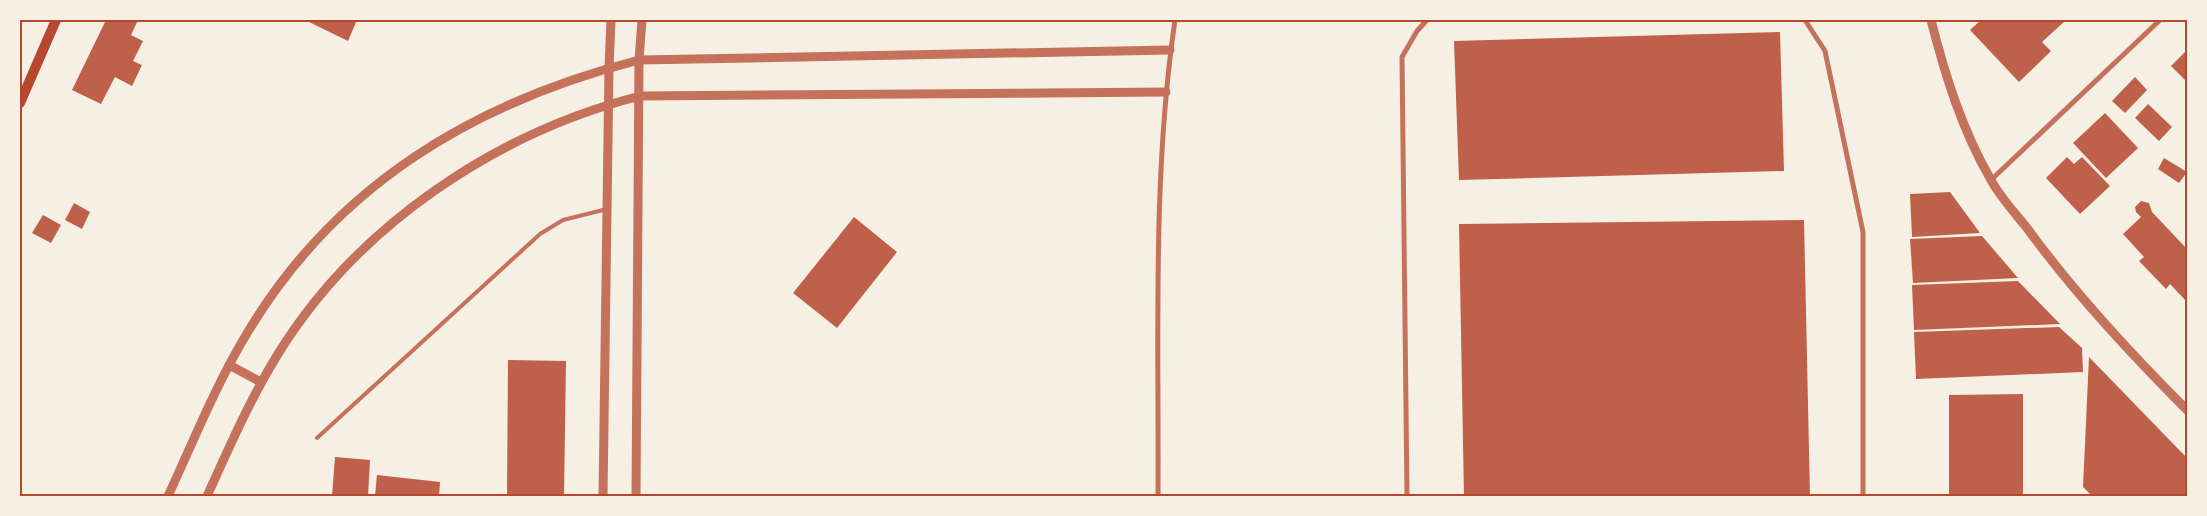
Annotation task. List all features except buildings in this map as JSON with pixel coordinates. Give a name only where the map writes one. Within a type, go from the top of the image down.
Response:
[{"type":"main road","points":[[20,103],[56,20]]},
{"type":"street","points":[[602,496],[611,20]]},
{"type":"street","points":[[636,496],[639,60],[642,20]]},
{"type":"street","points":[[1158,496],[1161,207],[1166,92],[1175,20]]},
{"type":"street","points":[[1407,496],[1402,57],[1417,32],[1427,20]]},
{"type":"street","points":[[1804,20],[1825,51],[1862,232],[1863,496]]},
{"type":"street","points":[[1931,20],[1941,60],[1963,122],[1991,180],[2046,255],[2131,354],[2187,410]]},
{"type":"street","points":[[1991,180],[2160,20]]},
{"type":"street","points":[[168,496],[229,365],[272,295],[297,262],[324,232],[360,197],[442,138],[487,114],[533,93],[609,67],[639,60],[1170,50]]},
{"type":"street","points":[[207,496],[246,409],[261,382],[298,324],[332,282],[367,245],[397,220],[461,174],[494,154],[530,136],[608,104],[640,96],[1166,92]]},
{"type":"street","points":[[229,365],[261,382]]},
{"type":"lane","points":[[317,438],[540,234],[563,220],[607,209]]}]
